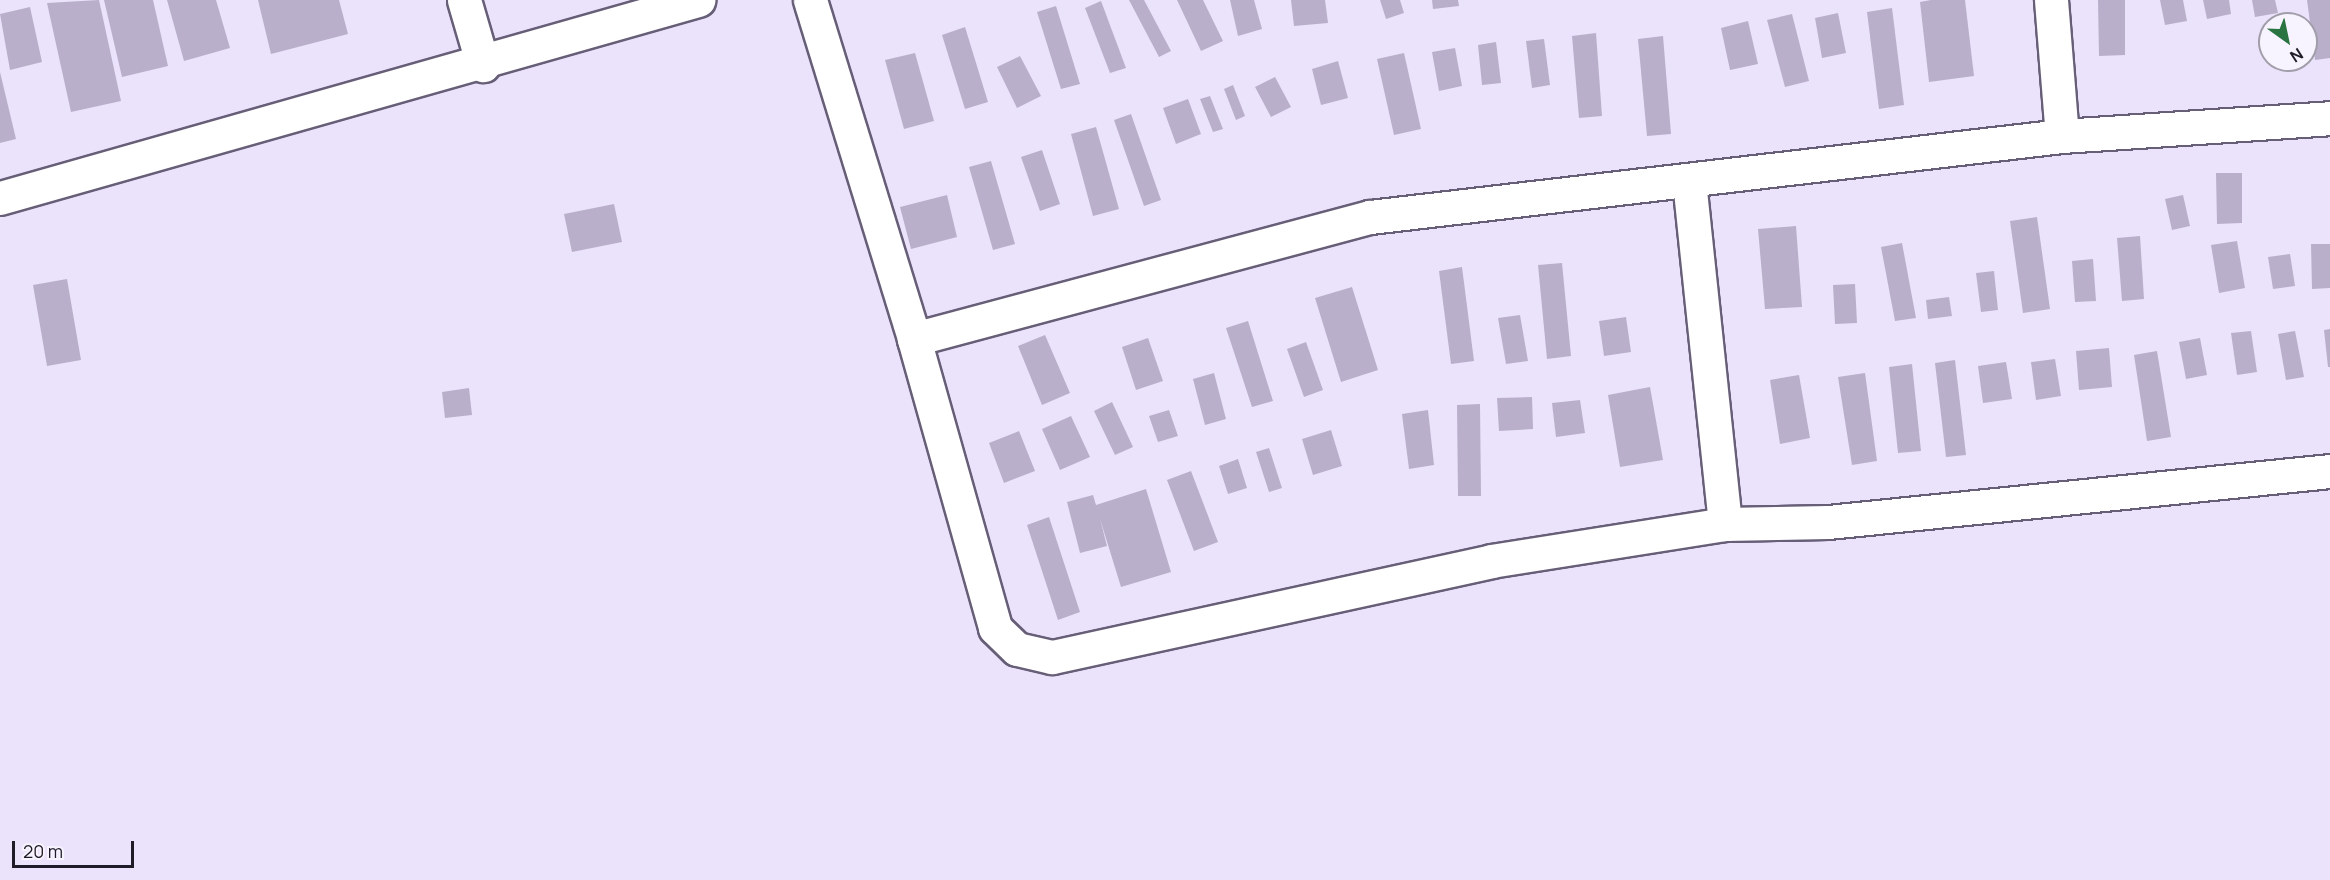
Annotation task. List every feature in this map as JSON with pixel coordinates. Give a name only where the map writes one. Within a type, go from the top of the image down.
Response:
[{"type":"street","points":[[464,0],[483,65]]},
{"type":"street","points":[[0,198],[483,65],[698,0]]},
{"type":"street","points":[[810,0],[914,339],[995,628],[1017,650],[1052,657],[1491,561],[1725,524],[1828,522],[2330,471]]},
{"type":"street","points":[[2051,0],[2062,136]]},
{"type":"street","points":[[914,339],[1370,217],[2062,136],[2330,118]]},
{"type":"street","points":[[1689,181],[1725,524]]},
{"type":"building","points":[[99,0],[121,101],[71,112],[47,3]]},
{"type":"building","points":[[104,0],[153,0],[168,66],[122,77]]},
{"type":"building","points":[[167,0],[216,0],[230,48],[184,61]]},
{"type":"building","points":[[258,0],[339,0],[348,34],[271,54]]},
{"type":"building","points":[[1129,0],[1144,0],[1171,51],[1159,57]]},
{"type":"building","points":[[1177,0],[1203,0],[1223,41],[1201,51]]},
{"type":"building","points":[[1230,0],[1254,0],[1262,29],[1238,36]]},
{"type":"building","points":[[1291,0],[1325,0],[1328,23],[1294,26]]},
{"type":"building","points":[[1380,0],[1400,0],[1404,13],[1386,19]]},
{"type":"building","points":[[1432,0],[1458,0],[1459,6],[1433,9]]},
{"type":"building","points":[[1965,0],[1974,76],[1929,82],[1920,2]]},
{"type":"building","points":[[2098,0],[2125,0],[2125,55],[2099,56]]},
{"type":"building","points":[[2160,0],[2183,0],[2187,21],[2165,25]]},
{"type":"building","points":[[2203,0],[2229,0],[2231,14],[2207,19]]},
{"type":"building","points":[[2252,0],[2275,0],[2278,12],[2258,12],[2258,16],[2255,17]]},
{"type":"building","points":[[2307,0],[2330,0],[2330,58],[2318,60],[2318,12],[2309,12]]},
{"type":"building","points":[[1101,1],[1126,68],[1110,73],[1085,8]]},
{"type":"building","points":[[1056,6],[1080,84],[1061,89],[1037,12]]},
{"type":"building","points":[[30,7],[42,62],[10,70],[0,14]]},
{"type":"building","points":[[1892,8],[1904,105],[1879,109],[1867,12]]},
{"type":"building","points":[[1838,13],[1846,53],[1822,58],[1815,18]]},
{"type":"building","points":[[1792,14],[1809,81],[1785,87],[1767,20]]},
{"type":"building","points":[[1748,21],[1758,64],[1730,70],[1721,28]]},
{"type":"building","points":[[965,27],[988,102],[965,109],[942,35]]},
{"type":"building","points":[[1596,33],[1602,116],[1579,118],[1572,36]]},
{"type":"building","points":[[1663,36],[1671,134],[1647,136],[1638,39]]},
{"type":"building","points":[[1544,39],[1550,85],[1532,88],[1526,41]]},
{"type":"building","points":[[1496,42],[1501,83],[1482,85],[1478,45]]},
{"type":"building","points":[[1455,48],[1462,86],[1439,91],[1432,52]]},
{"type":"building","points":[[915,53],[934,121],[904,129],[885,60]]},
{"type":"building","points":[[1404,53],[1421,129],[1394,135],[1377,59]]},
{"type":"building","points":[[1020,56],[1041,96],[1017,108],[997,67]]},
{"type":"building","points":[[1338,61],[1348,98],[1321,105],[1312,69]]},
{"type":"building","points":[[0,72],[16,139],[0,143]]},
{"type":"building","points":[[1275,77],[1291,107],[1271,117],[1255,87]]},
{"type":"building","points":[[1233,85],[1245,116],[1236,120],[1224,89]]},
{"type":"building","points":[[1210,96],[1223,129],[1213,132],[1200,99]]},
{"type":"building","points":[[1188,99],[1201,134],[1176,144],[1163,108]]},
{"type":"building","points":[[1131,114],[1161,200],[1144,206],[1114,120]]},
{"type":"building","points":[[1096,127],[1119,209],[1093,216],[1071,134]]},
{"type":"building","points":[[1042,150],[1060,204],[1040,211],[1021,157]]},
{"type":"building","points":[[991,161],[1015,244],[993,250],[969,167]]},
{"type":"building","points":[[2216,173],[2242,173],[2242,223],[2217,224]]},
{"type":"building","points":[[947,195],[957,237],[911,249],[900,207]]},
{"type":"building","points":[[2183,195],[2190,226],[2172,230],[2165,199]]},
{"type":"building","points":[[614,204],[622,242],[572,252],[564,214]]},
{"type":"building","points":[[2037,217],[2050,309],[2023,313],[2010,221]]},
{"type":"building","points":[[1796,226],[1802,307],[1765,309],[1758,229]]},
{"type":"building","points":[[2140,236],[2144,299],[2122,301],[2117,238]]},
{"type":"building","points":[[2237,241],[2245,288],[2219,293],[2211,245]]},
{"type":"building","points":[[1902,243],[1916,318],[1895,321],[1881,247]]},
{"type":"building","points":[[2311,244],[2330,244],[2330,288],[2312,289]]},
{"type":"building","points":[[2290,254],[2295,286],[2273,289],[2268,257]]},
{"type":"building","points":[[2093,259],[2096,301],[2075,302],[2072,261]]},
{"type":"building","points":[[1562,263],[1571,356],[1547,359],[1538,265]]},
{"type":"building","points":[[1462,267],[1474,361],[1451,364],[1439,271]]},
{"type":"building","points":[[1994,271],[1998,310],[1981,312],[1976,273]]},
{"type":"building","points":[[67,279],[81,360],[47,366],[33,285]]},
{"type":"building","points":[[1855,284],[1857,323],[1835,324],[1833,285]]},
{"type":"building","points":[[1352,287],[1378,370],[1341,382],[1315,298]]},
{"type":"building","points":[[1949,297],[1952,316],[1928,319],[1926,300]]},
{"type":"building","points":[[1520,315],[1528,361],[1506,364],[1498,318]]},
{"type":"building","points":[[1626,317],[1631,352],[1604,356],[1599,321]]},
{"type":"building","points":[[1248,321],[1273,401],[1252,407],[1226,328]]},
{"type":"building","points":[[2330,329],[2330,367],[2328,367],[2324,330]]},
{"type":"building","points":[[2251,331],[2257,372],[2237,375],[2231,333]]},
{"type":"building","points":[[2295,331],[2304,377],[2286,380],[2278,334]]},
{"type":"building","points":[[1045,335],[1070,393],[1042,405],[1018,346]]},
{"type":"building","points":[[1148,338],[1163,381],[1136,390],[1122,347]]},
{"type":"building","points":[[2200,338],[2207,375],[2186,379],[2179,342]]},
{"type":"building","points":[[1306,342],[1323,390],[1304,397],[1287,349]]},
{"type":"building","points":[[2109,348],[2112,387],[2079,390],[2076,351]]},
{"type":"building","points":[[2157,351],[2171,437],[2147,441],[2134,355]]},
{"type":"building","points":[[2055,359],[2061,396],[2036,400],[2031,362]]},
{"type":"building","points":[[1955,360],[1966,455],[1946,457],[1935,363]]},
{"type":"building","points":[[2006,362],[2012,399],[1983,403],[1978,366]]},
{"type":"building","points":[[1912,364],[1921,451],[1898,453],[1889,367]]},
{"type":"building","points":[[1214,373],[1226,419],[1205,425],[1193,379]]},
{"type":"building","points":[[1865,373],[1877,461],[1852,465],[1838,377]]},
{"type":"building","points":[[1799,375],[1810,438],[1780,444],[1770,380]]},
{"type":"building","points":[[1650,387],[1663,460],[1620,467],[1608,395]]},
{"type":"building","points":[[469,388],[472,415],[445,418],[442,392]]},
{"type":"building","points":[[1532,397],[1533,429],[1499,431],[1497,398]]},
{"type":"building","points":[[1580,400],[1585,433],[1556,437],[1552,403]]},
{"type":"building","points":[[1112,402],[1133,447],[1115,455],[1094,411]]},
{"type":"building","points":[[1480,404],[1481,496],[1458,496],[1457,405]]},
{"type":"building","points":[[1169,410],[1178,436],[1158,442],[1149,416]]},
{"type":"building","points":[[1428,410],[1434,465],[1409,469],[1402,414]]},
{"type":"building","points":[[1071,416],[1090,457],[1060,470],[1042,429]]},
{"type":"building","points":[[1331,430],[1342,466],[1313,475],[1302,439]]},
{"type":"building","points":[[1019,431],[1035,471],[1004,483],[989,443]]},
{"type":"building","points":[[1269,448],[1282,488],[1269,492],[1256,452]]},
{"type":"building","points":[[1238,459],[1247,488],[1228,494],[1219,466]]},
{"type":"building","points":[[1191,471],[1218,542],[1194,551],[1167,480]]},
{"type":"building","points":[[1146,489],[1171,572],[1121,587],[1100,519],[1107,546],[1080,553],[1067,502],[1093,495],[1096,505]]},
{"type":"building","points":[[1049,517],[1080,612],[1058,620],[1027,525]]}]
